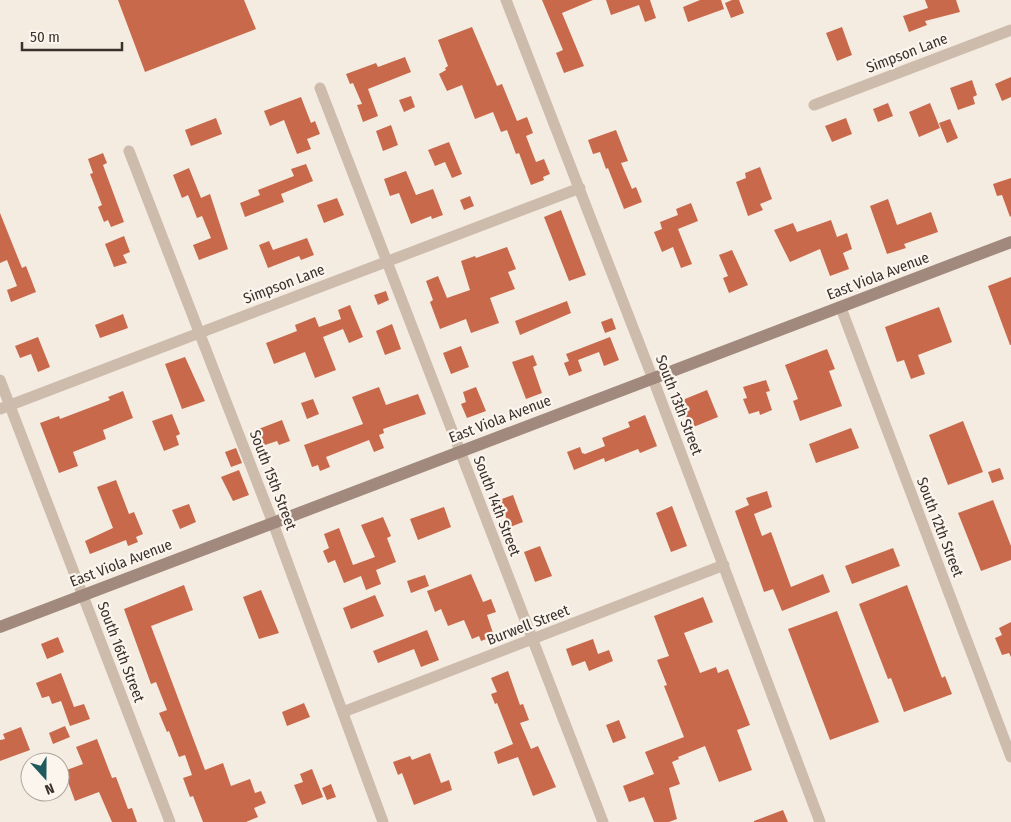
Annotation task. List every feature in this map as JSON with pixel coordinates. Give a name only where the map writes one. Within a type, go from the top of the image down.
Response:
[{"type":"street","name":"South 13th Street","points":[[506,0],[653,379],[820,822]]},
{"type":"street","name":"Simpson Lane","points":[[814,105],[1011,30]]},
{"type":"street","name":"South 14th Street","points":[[320,88],[602,822]]},
{"type":"street","name":"South 15th Street","points":[[129,151],[273,523],[383,822]]},
{"type":"street","name":"Simpson Lane","points":[[5,407],[580,188]]},
{"type":"street","name":"East Viola Avenue","points":[[0,627],[1011,242]]},
{"type":"street","name":"South 12th Street","points":[[841,308],[1011,757]]},
{"type":"street","name":"South 16th Street","points":[[0,380],[5,407],[83,595],[170,822]]},
{"type":"street","name":"Burwell Street","points":[[343,712],[724,565]]},
{"type":"building","points":[[118,0],[244,0],[256,29],[145,72]]},
{"type":"building","points":[[542,0],[593,0],[562,13],[584,66],[564,73],[556,53],[563,50]]},
{"type":"building","points":[[606,0],[650,0],[656,18],[645,22],[639,5],[611,15]]},
{"type":"building","points":[[700,0],[721,0],[724,9],[688,22],[683,7]]},
{"type":"building","points":[[739,0],[744,13],[731,18],[725,3]]},
{"type":"building","points":[[925,0],[956,0],[960,12],[925,21],[927,25],[909,32],[903,16],[928,8]]},
{"type":"building","points":[[472,27],[497,86],[502,84],[517,121],[527,117],[533,133],[526,136],[536,162],[544,159],[550,174],[543,177],[544,180],[531,185],[519,153],[516,154],[507,130],[501,132],[493,112],[475,119],[462,85],[447,91],[439,74],[446,70],[445,68],[448,66],[438,40]]},
{"type":"building","points":[[842,27],[852,55],[837,61],[826,33]]},
{"type":"building","points":[[405,57],[411,72],[368,89],[378,116],[363,122],[357,105],[362,104],[353,83],[350,84],[346,74],[376,63],[378,67]]},
{"type":"building","points":[[1011,77],[1011,97],[1002,101],[995,84]]},
{"type":"building","points":[[972,80],[977,95],[973,97],[975,104],[958,110],[950,88]]},
{"type":"building","points":[[411,96],[415,107],[404,112],[399,100]]},
{"type":"building","points":[[301,97],[311,123],[315,121],[320,134],[307,139],[311,149],[297,154],[284,120],[270,126],[264,111]]},
{"type":"building","points":[[888,103],[893,116],[878,122],[873,109]]},
{"type":"building","points":[[930,103],[940,128],[919,137],[909,112]]},
{"type":"building","points":[[216,118],[222,134],[191,146],[185,130]]},
{"type":"building","points":[[846,118],[852,134],[832,142],[825,126]]},
{"type":"building","points":[[950,119],[958,138],[947,143],[939,123]]},
{"type":"building","points":[[391,125],[398,145],[383,151],[376,131]]},
{"type":"building","points":[[616,130],[628,161],[621,163],[632,189],[636,187],[642,202],[624,209],[600,152],[593,154],[588,140]]},
{"type":"building","points":[[449,142],[462,174],[452,178],[445,162],[435,166],[428,150]]},
{"type":"building","points":[[103,153],[107,163],[103,165],[124,222],[111,227],[108,220],[104,222],[98,207],[102,205],[90,174],[93,173],[88,159]]},
{"type":"building","points":[[306,164],[313,181],[281,194],[284,202],[245,217],[240,203],[260,195],[258,190],[294,176],[291,169]]},
{"type":"building","points":[[760,167],[772,199],[760,204],[763,210],[748,216],[736,182],[746,178],[745,173]]},
{"type":"building","points":[[189,168],[201,198],[210,194],[228,249],[199,260],[193,245],[211,238],[202,216],[197,218],[188,195],[182,198],[173,175]]},
{"type":"building","points":[[406,171],[416,195],[433,189],[443,215],[432,219],[431,216],[411,224],[399,193],[390,196],[384,179]]},
{"type":"building","points":[[1011,178],[1010,217],[1002,195],[997,196],[993,184]]},
{"type":"building","points":[[470,196],[474,206],[464,210],[460,200]]},
{"type":"building","points":[[337,198],[344,215],[324,223],[317,205]]},
{"type":"building","points":[[888,199],[897,225],[931,212],[938,232],[904,244],[906,248],[887,254],[870,206]]},
{"type":"building","points":[[691,203],[698,221],[678,229],[692,264],[681,268],[673,247],[662,252],[654,232],[662,229],[660,222],[678,215],[676,209]]},
{"type":"building","points":[[561,210],[586,275],[569,281],[544,217]]},
{"type":"building","points":[[0,213],[22,268],[26,266],[36,292],[11,302],[7,290],[17,286],[7,260],[0,263]]},
{"type":"building","points":[[831,220],[837,237],[847,233],[852,249],[843,253],[849,269],[830,276],[820,249],[790,262],[774,230],[793,223],[797,232]]},
{"type":"building","points":[[124,236],[130,252],[123,255],[127,263],[114,267],[105,244]]},
{"type":"building","points":[[307,238],[314,255],[301,260],[299,256],[268,268],[259,245],[269,241],[273,250]]},
{"type":"building","points":[[507,247],[516,269],[508,272],[515,289],[490,298],[499,323],[471,333],[466,319],[440,329],[430,302],[433,300],[426,281],[438,276],[447,298],[470,290],[461,261]]},
{"type":"building","points":[[732,250],[748,285],[729,293],[723,278],[728,276],[719,255]]},
{"type":"building","points":[[1011,277],[1011,345],[1010,345],[988,286]]},
{"type":"building","points":[[386,291],[389,300],[378,305],[374,295]]},
{"type":"building","points":[[567,301],[571,313],[520,335],[515,321]]},
{"type":"building","points":[[350,305],[363,337],[349,343],[343,329],[323,337],[336,370],[315,378],[305,352],[274,364],[266,343],[297,331],[295,325],[315,317],[319,327],[341,319],[338,310]]},
{"type":"building","points":[[939,307],[952,342],[918,355],[925,374],[911,379],[904,360],[897,362],[885,327]]},
{"type":"building","points":[[123,314],[128,328],[100,338],[95,325]]},
{"type":"building","points":[[612,318],[616,329],[605,333],[601,322]]},
{"type":"building","points":[[392,324],[401,349],[385,355],[376,331]]},
{"type":"building","points":[[38,337],[50,367],[38,372],[31,354],[20,358],[15,346]]},
{"type":"building","points":[[610,337],[619,360],[604,366],[599,352],[578,360],[582,371],[569,376],[564,363],[569,361],[566,354]]},
{"type":"building","points":[[461,346],[469,367],[451,374],[443,353]]},
{"type":"building","points":[[827,349],[835,369],[829,371],[842,406],[800,421],[793,401],[798,399],[785,365]]},
{"type":"building","points":[[533,355],[537,365],[533,367],[542,393],[526,399],[512,362]]},
{"type":"building","points":[[185,357],[205,401],[182,409],[165,364]]},
{"type":"building","points":[[766,380],[770,391],[766,392],[772,410],[760,415],[759,411],[749,414],[743,399],[747,398],[743,387]]},
{"type":"building","points":[[379,387],[386,405],[418,394],[426,414],[383,429],[384,433],[379,435],[384,448],[374,452],[369,440],[326,457],[330,467],[320,471],[318,465],[312,467],[304,445],[363,424],[352,397]]},
{"type":"building","points":[[476,387],[486,411],[467,418],[461,404],[466,402],[463,392]]},
{"type":"building","points":[[707,390],[718,417],[691,428],[680,401]]},
{"type":"building","points":[[123,391],[133,418],[103,430],[106,439],[73,452],[78,466],[59,473],[40,423],[59,416],[60,419],[110,400],[108,397]]},
{"type":"building","points":[[313,399],[319,414],[307,419],[301,403]]},
{"type":"building","points":[[172,414],[180,434],[176,436],[179,445],[164,451],[152,421]]},
{"type":"building","points":[[645,415],[657,446],[640,453],[638,449],[605,462],[604,458],[574,470],[567,452],[580,447],[582,453],[585,454],[605,446],[602,438],[630,427],[628,422]]},
{"type":"building","points":[[282,420],[290,441],[279,445],[277,441],[262,446],[256,430]]},
{"type":"building","points":[[963,421],[983,472],[948,485],[929,435]]},
{"type":"building","points":[[851,428],[859,448],[816,463],[809,444]]},
{"type":"building","points":[[236,448],[242,463],[231,467],[225,452]]},
{"type":"building","points":[[1000,468],[1004,479],[992,483],[988,472]]},
{"type":"building","points":[[239,470],[249,495],[233,501],[221,477]]},
{"type":"building","points":[[116,480],[129,514],[134,512],[143,534],[136,537],[138,542],[128,546],[126,540],[90,554],[85,541],[113,528],[97,487]]},
{"type":"building","points":[[767,491],[772,507],[754,514],[762,536],[771,532],[791,587],[823,574],[830,592],[782,611],[773,589],[764,592],[735,511],[749,505],[746,498]]},
{"type":"building","points":[[513,495],[523,522],[510,527],[499,500]]},
{"type":"building","points":[[993,500],[1011,546],[1011,560],[981,571],[958,513]]},
{"type":"building","points":[[189,504],[196,522],[180,529],[172,510]]},
{"type":"building","points":[[672,506],[687,546],[671,552],[656,513]]},
{"type":"building","points":[[444,507],[451,527],[418,540],[410,519]]},
{"type":"building","points":[[383,517],[391,536],[387,538],[396,562],[376,570],[381,584],[366,590],[361,576],[344,583],[335,560],[328,563],[323,551],[329,548],[324,534],[339,528],[353,565],[375,557],[361,525]]},
{"type":"building","points":[[540,546],[552,576],[535,582],[524,552]]},
{"type":"building","points":[[893,548],[900,566],[852,584],[845,566]]},
{"type":"building","points":[[471,574],[483,602],[491,599],[496,612],[487,615],[494,636],[481,641],[479,636],[472,639],[464,620],[448,626],[441,609],[435,612],[427,591]]},
{"type":"building","points":[[425,575],[429,586],[411,593],[407,581]]},
{"type":"building","points":[[184,585],[193,610],[151,626],[205,770],[223,763],[231,786],[250,779],[255,793],[261,791],[266,803],[254,808],[258,817],[246,822],[203,822],[193,796],[190,797],[183,778],[192,775],[185,755],[179,757],[169,731],[167,732],[159,713],[167,710],[156,682],[151,684],[124,609]]},
{"type":"building","points":[[907,585],[942,678],[945,676],[952,694],[904,712],[891,678],[888,679],[859,604]]},
{"type":"building","points":[[261,590],[279,633],[259,639],[243,597]]},
{"type":"building","points":[[375,595],[384,616],[351,629],[343,608]]},
{"type":"building","points":[[703,597],[713,622],[684,633],[700,673],[716,667],[718,673],[728,669],[750,725],[737,730],[752,770],[719,782],[705,746],[678,757],[679,759],[672,762],[680,784],[669,788],[677,819],[669,822],[654,822],[644,797],[629,802],[623,786],[654,774],[645,752],[684,737],[664,686],[667,685],[657,660],[669,656],[654,616]]},
{"type":"building","points":[[837,611],[879,722],[830,740],[788,629]]},
{"type":"building","points":[[1011,622],[1011,657],[1009,653],[1002,655],[995,638],[1002,635],[999,628]]},
{"type":"building","points":[[427,630],[439,660],[421,667],[414,649],[378,663],[373,651]]},
{"type":"building","points":[[58,637],[64,652],[47,659],[41,644]]},
{"type":"building","points":[[593,639],[598,654],[609,650],[613,661],[589,671],[585,661],[572,666],[566,649]]},
{"type":"building","points":[[508,671],[520,705],[523,704],[529,720],[520,723],[531,749],[538,746],[556,787],[533,796],[518,757],[498,764],[494,752],[513,744],[497,703],[495,704],[491,694],[497,692],[491,678]]},
{"type":"building","points":[[61,673],[74,707],[84,704],[90,719],[70,726],[61,701],[52,704],[49,696],[42,698],[36,683]]},
{"type":"building","points":[[304,703],[310,717],[287,726],[282,712]]},
{"type":"building","points":[[619,720],[626,738],[613,743],[606,725]]},
{"type":"building","points":[[65,726],[70,737],[53,744],[49,733]]},
{"type":"building","points":[[21,727],[30,750],[20,752],[20,754],[0,761],[0,740],[5,739],[3,734]]},
{"type":"building","points":[[97,739],[112,778],[116,777],[128,809],[132,808],[137,822],[112,822],[99,792],[75,801],[70,787],[70,769],[83,764],[76,747]]},
{"type":"building","points":[[430,753],[441,783],[449,780],[452,790],[414,805],[402,773],[398,775],[393,762],[410,756],[412,760]]},
{"type":"building","points":[[312,769],[323,797],[302,805],[294,785],[303,782],[300,774]]},
{"type":"building","points":[[331,784],[336,797],[327,800],[322,788]]},
{"type":"building","points":[[783,810],[788,822],[754,822],[754,821]]}]
